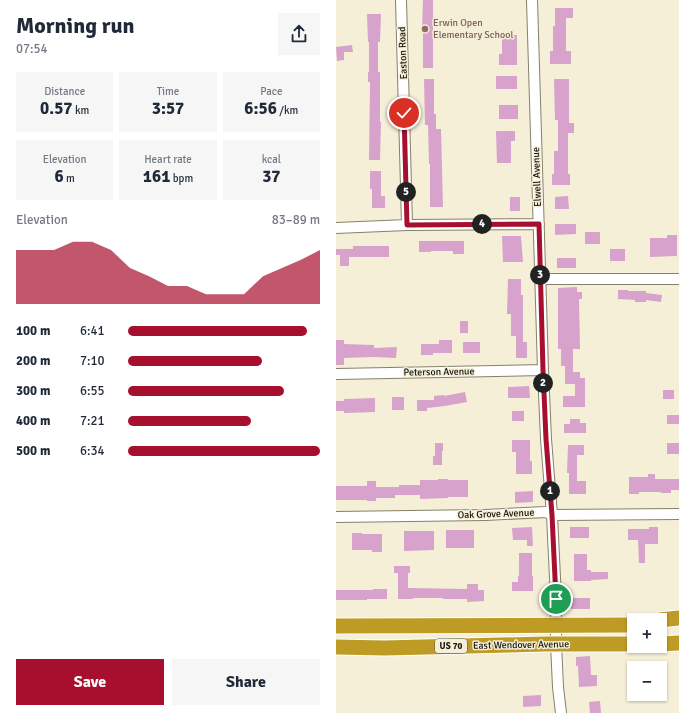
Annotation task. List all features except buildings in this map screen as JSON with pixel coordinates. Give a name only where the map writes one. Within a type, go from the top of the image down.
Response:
[{"type":"highway","points":[[667,619],[679,618]]},
{"type":"highway","name":"East Wendover Avenue","points":[[336,626],[627,624]]},
{"type":"highway","points":[[667,624],[679,624]]},
{"type":"highway","points":[[667,644],[679,643]]},
{"type":"highway","name":"East Wendover Avenue","points":[[336,647],[385,648],[627,644]]},
{"type":"street","name":"Easton Road","points":[[401,0],[407,225]]},
{"type":"street","name":"Elwell Avenue","points":[[532,0],[543,370],[546,439],[552,515],[558,688],[561,713]]},
{"type":"street","points":[[336,228],[407,225],[539,224]]},
{"type":"street","points":[[540,279],[679,279]]},
{"type":"street","name":"Peterson Avenue","points":[[336,374],[543,370]]},
{"type":"street","name":"Oak Grove Avenue","points":[[336,517],[478,515],[546,512],[552,515],[679,514]]},
{"type":"place","name":"Erwin Open Elementary School","points":[[425,29]]},
{"type":"route","points":[[404,113],[407,225],[539,224],[546,439],[552,515],[556,599]]}]
